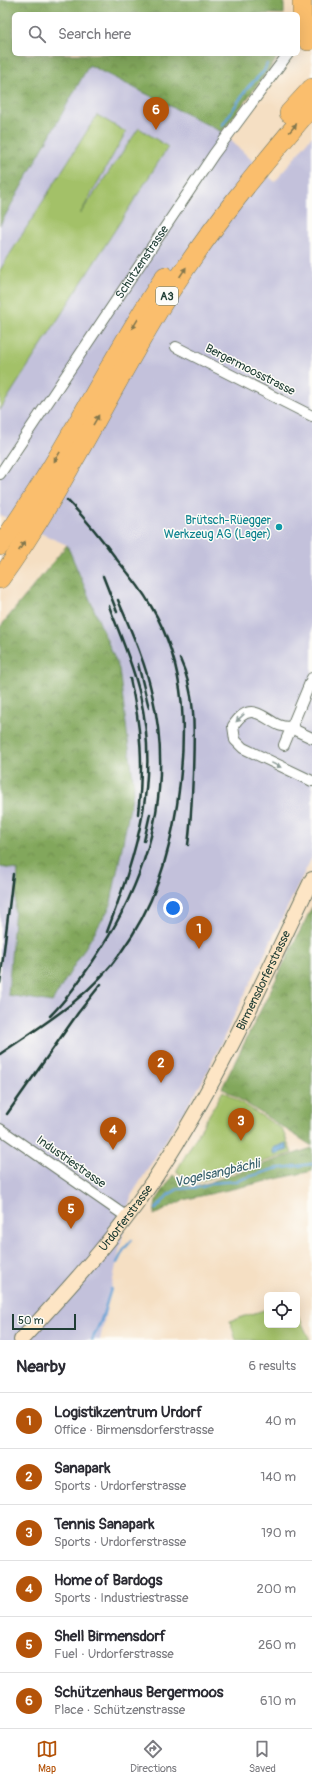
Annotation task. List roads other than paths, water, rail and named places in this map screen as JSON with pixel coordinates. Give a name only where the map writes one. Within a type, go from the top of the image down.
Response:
[{"type":"highway","points":[[293,6],[302,12],[304,42]]},
{"type":"highway","name":"A3","points":[[0,546],[37,491],[132,328],[178,256],[236,178],[312,88]]},
{"type":"highway","name":"A3","points":[[0,579],[40,516],[167,296],[223,215],[312,106]]},
{"type":"main road","name":"Birmensdorferstrasse","points":[[212,1081],[312,879]]},
{"type":"main road","name":"Urdorferstrasse","points":[[21,1340],[61,1296],[127,1217],[169,1157],[212,1081]]},
{"type":"street","name":"Schützenstrasse","points":[[0,474],[214,154],[287,56]]},
{"type":"street","name":"Bergermoosstrasse","points":[[176,348],[312,416]]},
{"type":"street","points":[[284,745],[312,678]]},
{"type":"street","points":[[292,726],[283,726],[253,712],[241,715],[233,726],[235,740],[243,748],[312,782]]},
{"type":"street","points":[[292,726],[297,732],[312,738]]},
{"type":"street","name":"Industriestrasse","points":[[0,1129],[127,1217]]},
{"type":"water","points":[[286,1143],[288,1150],[275,1154],[273,1153],[273,1148]]},
{"type":"waterway","points":[[222,126],[248,87],[264,71],[267,64]]},
{"type":"waterway","name":"Vogelsangbächli","points":[[156,1209],[168,1195],[178,1189],[202,1187],[212,1183],[236,1181],[274,1169],[312,1164]]},
{"type":"waterway","name":"Vogelsangbächli","points":[[117,1263],[124,1249],[132,1240]]},
{"type":"waterway","name":"Vogelsangbächli","points":[[92,1340],[101,1321],[111,1289]]},
{"type":"railway","points":[[0,1054],[65,1009],[81,996],[109,968],[121,952],[133,935],[142,918],[158,882],[169,845],[177,805],[183,728],[182,703],[172,654],[163,630],[144,594],[94,529],[67,500]]},
{"type":"railway","points":[[103,576],[117,612]]},
{"type":"railway","points":[[50,1016],[68,996],[93,961],[129,899],[142,866],[152,834],[158,800],[160,765],[158,730],[152,694],[142,658],[118,600]]},
{"type":"railway","points":[[107,932],[128,873],[136,844],[142,816],[148,757],[146,727],[137,683],[109,606]]},
{"type":"railway","points":[[180,659],[189,687],[193,716],[193,774],[188,845]]},
{"type":"railway","points":[[138,664],[149,708]]},
{"type":"railway","points":[[130,679],[137,713],[140,746],[141,779],[138,814]]},
{"type":"railway","points":[[144,841],[150,814]]},
{"type":"railway","points":[[0,983],[13,874]]},
{"type":"railway","points":[[7,1114],[78,1013],[101,984]]},
{"type":"place","name":"Schützenhaus Bergermoos","points":[[156,130]]},
{"type":"place","name":"Brütsch-Rüegger Werkzeug AG (Lager)","points":[[279,527]]},
{"type":"place","name":"Logistikzentrum Urdorf","points":[[199,949]]},
{"type":"place","name":"Sanapark","points":[[161,1083]]},
{"type":"place","name":"Tennis Sanapark","points":[[241,1141]]},
{"type":"place","name":"Home of Bardogs","points":[[113,1150]]},
{"type":"place","name":"Shell Birmensdorf","points":[[71,1229]]}]
